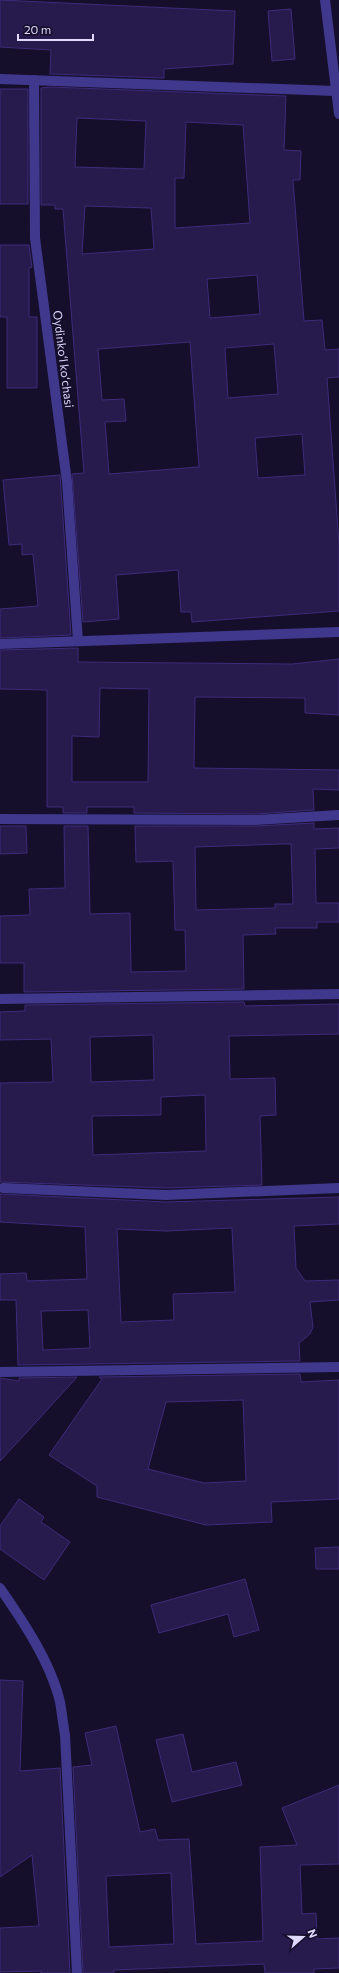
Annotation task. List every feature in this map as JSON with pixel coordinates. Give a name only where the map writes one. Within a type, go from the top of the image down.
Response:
[{"type":"street","points":[[325,0],[339,114]]},
{"type":"street","points":[[0,79],[335,91]]},
{"type":"street","name":"Oydinkoʻl koʻchasi","points":[[34,80],[35,238],[67,482],[78,641]]},
{"type":"street","points":[[0,644],[339,632]]},
{"type":"street","points":[[0,819],[255,820],[339,815]]},
{"type":"street","points":[[0,999],[339,994]]},
{"type":"street","points":[[3,1188],[166,1195],[339,1188]]},
{"type":"street","points":[[0,1372],[339,1367]]},
{"type":"street","points":[[0,1588],[17,1613],[49,1672],[60,1701],[65,1735],[78,1973]]},
{"type":"building","points":[[0,0],[235,11],[233,64],[164,69],[164,78],[50,74],[51,50],[0,47]]},
{"type":"building","points":[[291,9],[295,59],[272,61],[268,11]]},
{"type":"building","points":[[50,87],[286,96],[284,150],[301,151],[300,180],[293,180],[304,321],[322,320],[325,350],[339,349],[339,377],[327,378],[339,544],[339,611],[192,622],[191,612],[181,612],[178,570],[116,575],[119,619],[83,622],[72,474],[84,473],[63,209],[55,209],[55,205],[41,205],[41,88]],"holes":[[[77,118],[146,121],[144,169],[75,167]],[[186,122],[243,125],[250,223],[175,228],[175,178],[184,178]],[[85,206],[151,208],[154,249],[82,254]],[[257,275],[260,314],[210,318],[207,279]],[[190,342],[199,467],[109,474],[105,422],[126,421],[124,399],[102,400],[98,349]],[[274,344],[278,394],[228,398],[225,348]],[[302,434],[305,475],[258,478],[255,438]]]},
{"type":"building","points":[[0,89],[28,89],[28,204],[0,204]]},
{"type":"building","points":[[0,245],[29,245],[32,267],[29,268],[29,317],[37,317],[37,388],[7,388],[7,317],[0,317]]},
{"type":"building","points":[[60,475],[71,635],[0,638],[0,609],[38,606],[33,554],[22,555],[22,544],[9,545],[3,480]]},
{"type":"building","points":[[78,648],[78,662],[292,664],[339,659],[339,715],[305,713],[305,698],[195,697],[194,768],[339,770],[339,790],[313,789],[314,810],[255,814],[134,813],[134,807],[87,807],[87,813],[63,813],[63,807],[47,807],[47,690],[0,689],[0,650]],"holes":[[[100,688],[149,689],[148,782],[72,782],[72,736],[99,737]]]},
{"type":"building","points":[[314,823],[314,829],[339,828],[339,848],[315,849],[316,903],[339,903],[339,922],[317,922],[317,928],[275,928],[276,934],[243,935],[244,989],[24,992],[24,963],[0,963],[0,916],[30,915],[29,889],[65,888],[64,826],[88,826],[90,914],[130,913],[131,972],[186,971],[185,930],[175,930],[173,861],[136,862],[135,826],[255,826]],"holes":[[[291,844],[293,904],[275,904],[275,908],[196,910],[195,847]]]},
{"type":"building","points":[[0,826],[26,826],[27,853],[0,854]]},
{"type":"building","points":[[244,1002],[245,1006],[339,1004],[339,1034],[229,1036],[230,1079],[275,1078],[276,1115],[260,1116],[262,1185],[166,1188],[0,1182],[0,1083],[53,1082],[51,1039],[0,1040],[0,1012],[25,1011],[25,1005]],"holes":[[[153,1035],[154,1080],[91,1082],[90,1037]],[[205,1095],[206,1151],[93,1155],[92,1116],[161,1115],[161,1097]]]},
{"type":"building","points":[[0,1194],[166,1202],[339,1197],[339,1224],[294,1226],[296,1268],[305,1281],[339,1280],[339,1300],[310,1302],[313,1327],[310,1334],[299,1343],[300,1361],[18,1365],[16,1300],[0,1300],[0,1274],[26,1273],[27,1281],[87,1279],[85,1227],[0,1222]],"holes":[[[232,1228],[235,1292],[173,1294],[174,1320],[121,1322],[117,1229],[166,1231]],[[88,1310],[90,1348],[43,1350],[41,1311]]]},
{"type":"building","points":[[300,1374],[301,1382],[339,1380],[339,1499],[271,1502],[272,1522],[206,1525],[97,1497],[97,1486],[49,1455],[102,1379],[99,1377]],"holes":[[[243,1400],[246,1481],[204,1483],[148,1469],[166,1402]]]},
{"type":"building","points":[[77,1377],[0,1461],[0,1378],[19,1381],[19,1378]]},
{"type":"building","points":[[19,1499],[44,1517],[41,1522],[70,1542],[44,1580],[0,1549],[0,1526]]},
{"type":"building","points":[[339,1547],[339,1569],[316,1569],[315,1548]]},
{"type":"building","points":[[245,1579],[259,1630],[234,1637],[228,1614],[159,1633],[151,1605]]},
{"type":"building","points":[[0,1680],[23,1681],[20,1771],[60,1768],[70,1973],[41,1973],[41,1971],[0,1972],[0,1928],[39,1926],[32,1855],[0,1877]]},
{"type":"building","points":[[116,1726],[140,1832],[155,1829],[158,1840],[189,1839],[196,1944],[263,1941],[260,1847],[297,1845],[282,1808],[339,1785],[339,1864],[300,1865],[302,1914],[316,1913],[317,1939],[339,1938],[339,1968],[314,1969],[314,1973],[265,1973],[264,1964],[114,1970],[114,1973],[83,1973],[73,1767],[92,1765],[85,1733]],"holes":[[[171,1873],[174,1944],[109,1947],[106,1876]]]},
{"type":"building","points":[[183,1734],[192,1772],[236,1762],[242,1785],[172,1802],[156,1740]]}]
